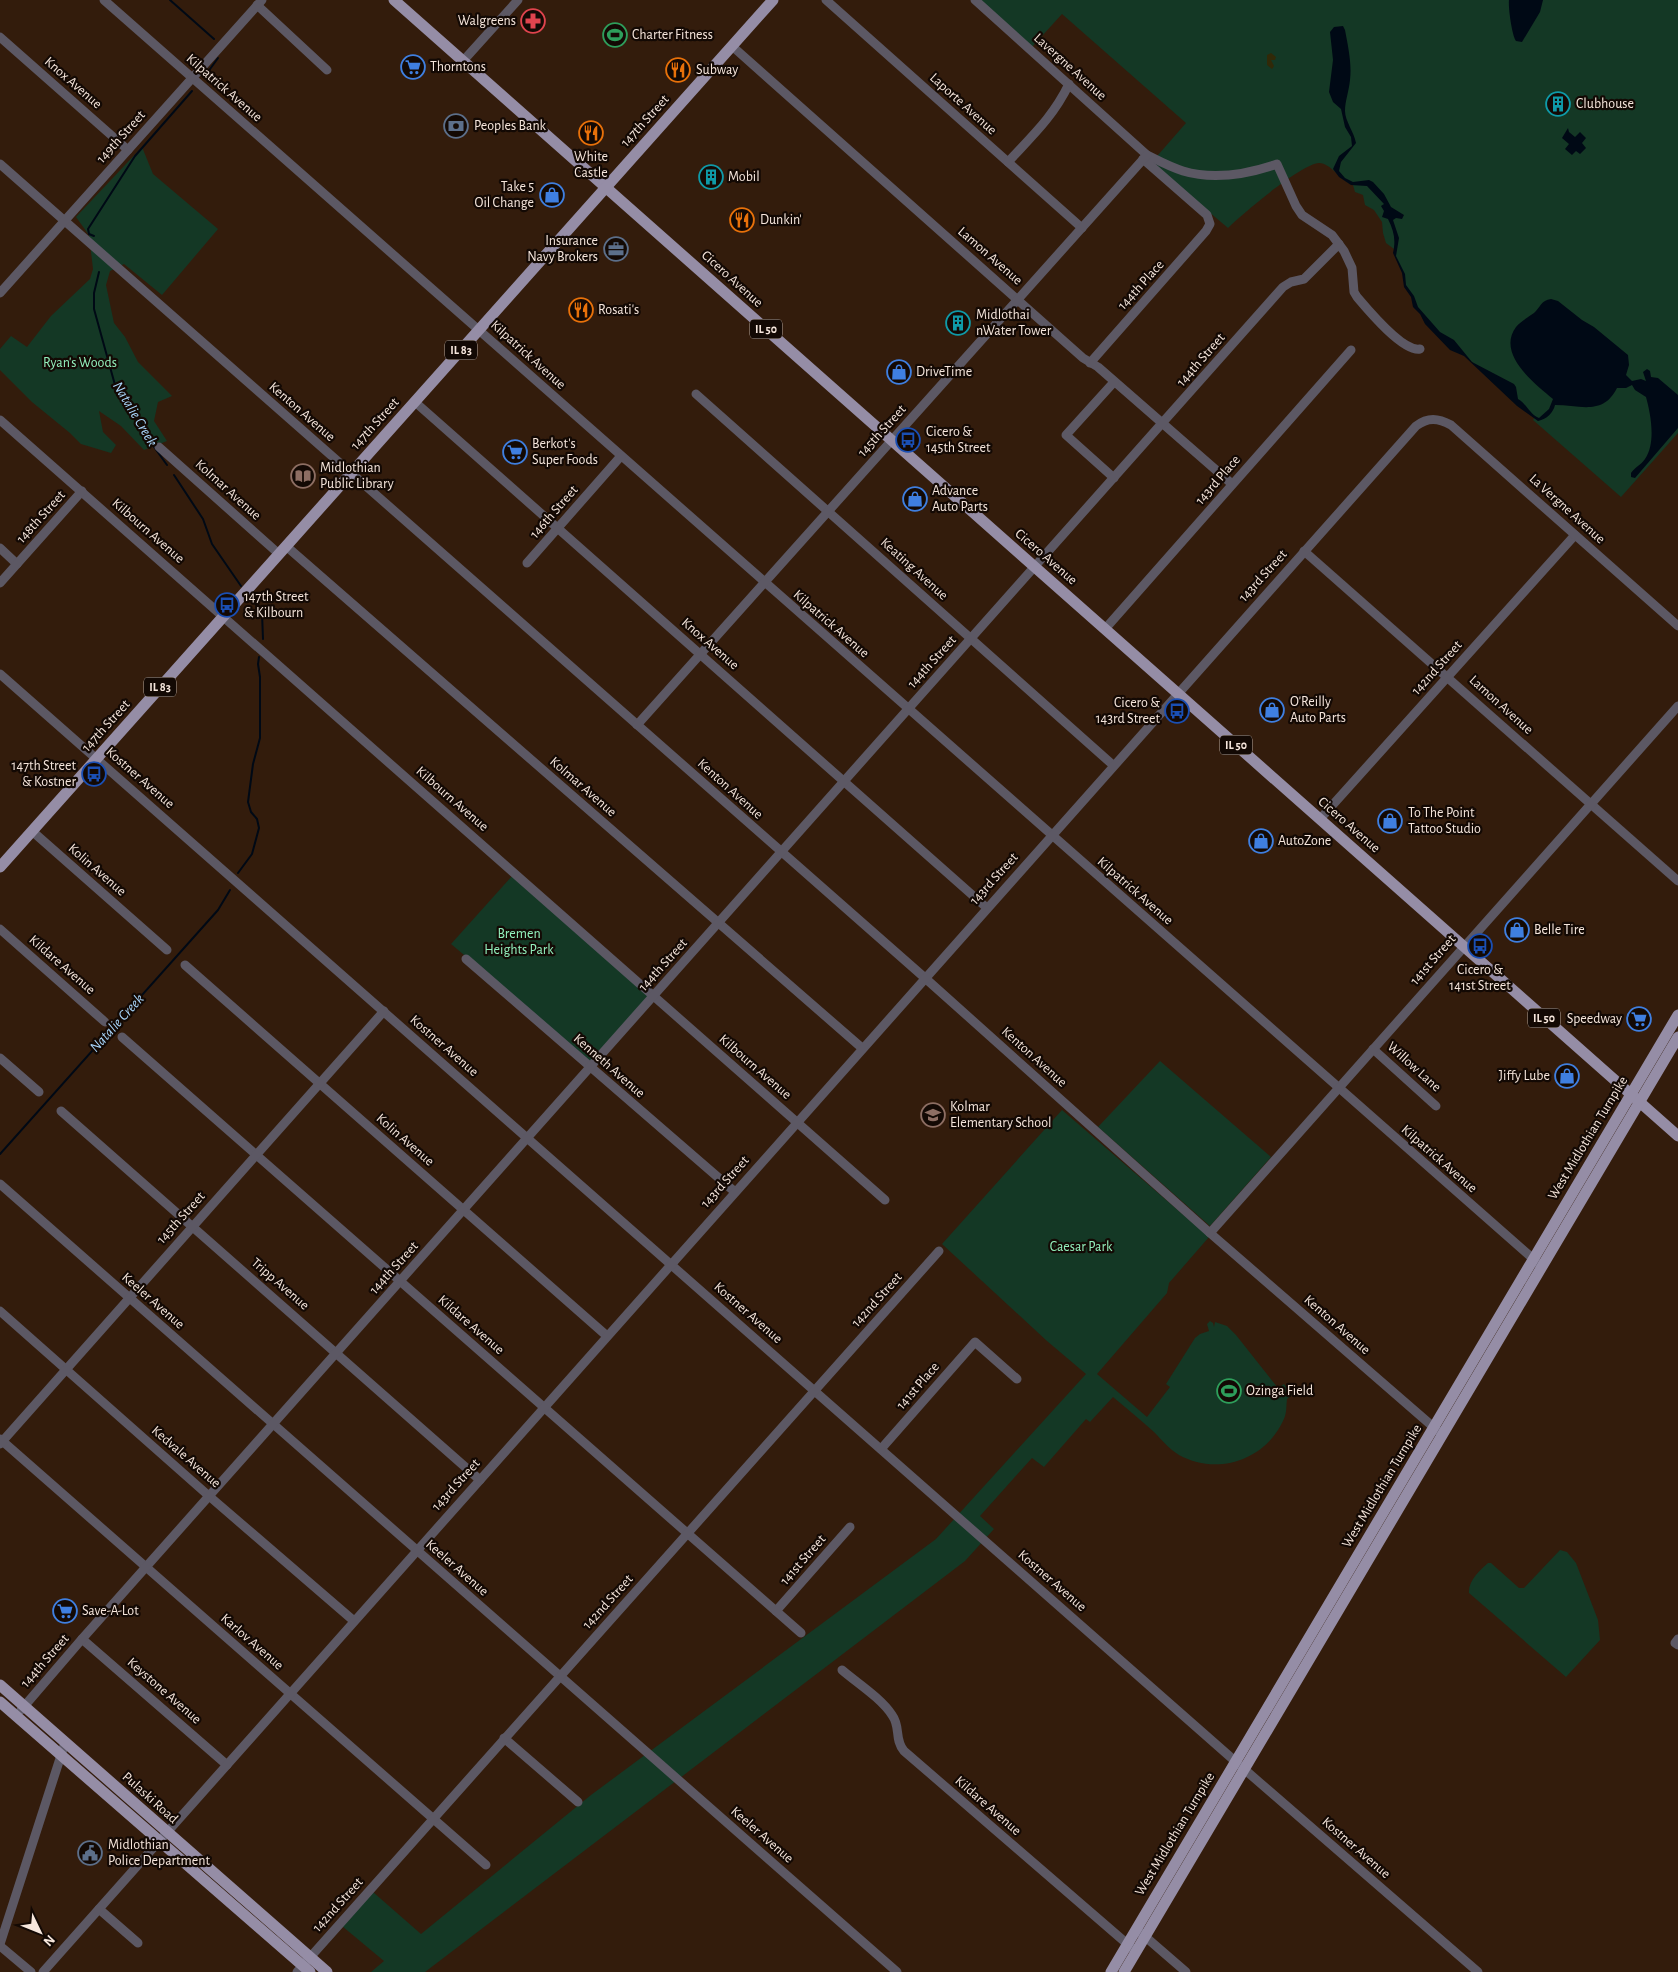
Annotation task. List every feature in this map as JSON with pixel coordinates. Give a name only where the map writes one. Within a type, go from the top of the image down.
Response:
[{"type":"main road","name":"Cicero Avenue","points":[[394,0],[1678,1136]]},
{"type":"main road","name":"147th Street","points":[[0,867],[773,0]]},
{"type":"main road","name":"West Midlothian Turnpike","points":[[1111,1972],[1132,1948],[1538,1263],[1635,1098],[1678,1015]]},
{"type":"main road","name":"West Midlothian Turnpike","points":[[1635,1098],[1678,1038]]},
{"type":"main road","name":"Pulaski Road","points":[[0,1686],[65,1743],[163,1837],[305,1967],[326,1972]]},
{"type":"main road","name":"Pulaski Road","points":[[0,1702],[60,1755],[163,1837]]},
{"type":"main road","name":"West Midlothian Turnpike","points":[[1124,1972],[1132,1948]]},
{"type":"street","name":"Kilpatrick Avenue","points":[[104,0],[1538,1263]]},
{"type":"street","points":[[463,61],[518,0]]},
{"type":"street","name":"Laporte Avenue","points":[[826,0],[1082,228]]},
{"type":"street","name":"Lavergne Avenue","points":[[975,0],[1069,84],[1206,215],[1210,224]]},
{"type":"street","name":"149th Street","points":[[0,293],[260,3]]},
{"type":"street","points":[[260,3],[327,70]]},
{"type":"street","name":"Knox Avenue","points":[[0,36],[128,150]]},
{"type":"street","name":"Lamon Avenue","points":[[732,46],[1018,300],[1232,484]]},
{"type":"street","points":[[1008,162],[1049,118],[1069,84]]},
{"type":"street","points":[[1145,157],[1180,170],[1202,175],[1229,175],[1277,164],[1299,211],[1307,220],[1332,235],[1339,244],[1352,268],[1354,292],[1357,297],[1389,330],[1414,350],[1420,349]]},
{"type":"street","name":"145th Street","points":[[637,726],[1145,157]]},
{"type":"street","name":"Kenton Avenue","points":[[0,164],[924,978],[1210,1233],[1438,1431]]},
{"type":"street","name":"144th Place","points":[[1090,362],[1206,231],[1210,224]]},
{"type":"street","name":"144th Street","points":[[16,1716],[82,1639],[1283,287],[1291,282],[1304,279],[1339,244]]},
{"type":"street","name":"143rd Place","points":[[1105,629],[1351,350]]},
{"type":"street","points":[[1114,382],[1066,435],[1114,478]]},
{"type":"street","name":"Keating Avenue","points":[[696,394],[1113,765]]},
{"type":"street","name":"Knox Avenue","points":[[415,402],[987,908]]},
{"type":"street","name":"La Vergne Avenue","points":[[1434,419],[1442,420],[1451,425],[1678,626]]},
{"type":"street","name":"143rd Street","points":[[43,1972],[1416,426],[1426,420],[1434,419]]},
{"type":"street","name":"Kilbourn Avenue","points":[[0,420],[885,1200]]},
{"type":"street","name":"Kolmar Avenue","points":[[159,447],[283,550],[862,1048]]},
{"type":"street","name":"146th Street","points":[[527,562],[621,456]]},
{"type":"street","name":"148th Street","points":[[0,583],[82,491]]},
{"type":"street","name":"142nd Street","points":[[1320,819],[1575,535]]},
{"type":"street","points":[[0,548],[17,564]]},
{"type":"street","name":"Lamon Avenue","points":[[1304,552],[1678,881]]},
{"type":"street","name":"Kostner Avenue","points":[[0,674],[672,1263],[1240,1765],[1478,1972]]},
{"type":"street","name":"141st Street","points":[[1210,1233],[1678,706]]},
{"type":"street","name":"Kolin Avenue","points":[[32,831],[167,950]]},
{"type":"street","name":"Kildare Avenue","points":[[0,930],[105,1022]]},
{"type":"street","name":"Kenneth Avenue","points":[[466,959],[734,1192]]},
{"type":"street","name":"Kolin Avenue","points":[[185,965],[607,1336]]},
{"type":"street","name":"145th Street","points":[[1,1441],[384,1011]]},
{"type":"street","name":"Kildare Avenue","points":[[122,1037],[801,1633]]},
{"type":"street","name":"Willow Lane","points":[[1373,1049],[1436,1106]]},
{"type":"street","points":[[0,1058],[39,1092]]},
{"type":"street","name":"Tripp Avenue","points":[[61,1111],[480,1480]]},
{"type":"street","name":"Keeler Avenue","points":[[0,1184],[897,1972]]},
{"type":"street","name":"142nd Street","points":[[305,1967],[504,1738],[939,1251]]},
{"type":"street","name":"Kedvale Avenue","points":[[0,1312],[354,1621]]},
{"type":"street","name":"141st Place","points":[[881,1448],[975,1342],[1016,1379]]},
{"type":"street","name":"Karlov Avenue","points":[[1,1441],[486,1865]]},
{"type":"street","name":"141st Street","points":[[776,1611],[850,1527]]},
{"type":"street","name":"Keystone Avenue","points":[[82,1639],[227,1765]]},
{"type":"street","name":"Kildare Avenue","points":[[842,1670],[892,1715],[897,1725],[898,1743],[904,1751],[1132,1948]]},
{"type":"street","points":[[504,1738],[578,1802]]},
{"type":"street","points":[[31,1972],[0,1945],[65,1743]]},
{"type":"street","points":[[99,1908],[138,1942]]},
{"type":"street","points":[[1141,1933],[1186,1972]]},
{"type":"green space","points":[[979,0],[1678,0],[1678,433],[1621,497],[1533,420],[1535,417],[1478,367],[1464,355],[1450,348],[1415,306],[1413,298],[1406,288],[1394,249],[1386,243],[1382,222],[1374,210],[1365,205],[1363,195],[1355,192],[1353,185],[1328,166],[1319,163],[1310,166],[1286,180],[1228,228],[1151,163],[1186,123],[1062,14],[1032,47]]},
{"type":"green space","name":"Ryan's Woods","points":[[142,147],[153,174],[218,229],[162,295],[124,264],[110,271],[106,285],[114,323],[125,337],[138,362],[172,396],[158,402],[154,421],[167,441],[144,450],[121,426],[99,411],[103,432],[116,445],[111,453],[81,444],[32,402],[0,370],[0,349],[11,336],[27,347],[51,316],[90,279],[93,269],[89,235],[76,217]]},
{"type":"green space","name":"Bremen Heights Park","points":[[512,876],[650,997],[591,1062],[451,944]]},
{"type":"green space","points":[[1160,1061],[1271,1157],[1210,1226],[1098,1127]]},
{"type":"green space","name":"Caesar Park","points":[[1062,1110],[1209,1237],[1169,1283],[1167,1293],[1097,1374],[1147,1417],[1170,1387],[1166,1384],[1195,1338],[1209,1331],[1207,1324],[1210,1321],[1214,1327],[1215,1322],[1227,1326],[1278,1388],[1284,1384],[1292,1395],[1287,1399],[1286,1413],[1275,1435],[1264,1446],[1238,1460],[1224,1464],[1194,1461],[1172,1450],[1113,1397],[1090,1422],[1086,1419],[1044,1467],[1032,1458],[980,1516],[994,1529],[965,1561],[425,1972],[371,1972],[384,1961],[342,1926],[373,1892],[421,1934],[591,1795],[936,1539],[1086,1374],[1047,1341],[942,1244]]},
{"type":"green space","points":[[1560,1550],[1567,1552],[1576,1563],[1598,1620],[1600,1640],[1566,1677],[1469,1593],[1472,1580],[1488,1563],[1491,1563],[1519,1588],[1524,1588]]},
{"type":"sand","points":[[1271,53],[1276,57],[1275,60],[1271,60],[1274,66],[1272,69],[1267,65],[1267,55]]},
{"type":"shaded area","points":[[1509,0],[1543,0],[1540,12],[1522,42],[1516,41],[1513,33]]},
{"type":"shaded area","points":[[1343,26],[1350,68],[1345,115],[1356,143],[1341,162],[1339,171],[1345,178],[1353,182],[1369,180],[1373,182],[1384,194],[1391,207],[1404,215],[1402,219],[1396,218],[1393,220],[1399,238],[1396,256],[1405,274],[1406,285],[1414,296],[1418,307],[1440,332],[1454,340],[1472,362],[1514,384],[1518,399],[1539,418],[1549,409],[1553,399],[1528,377],[1520,367],[1514,358],[1511,348],[1511,337],[1516,327],[1522,321],[1548,300],[1558,301],[1628,355],[1629,365],[1626,375],[1632,381],[1641,379],[1646,381],[1643,372],[1647,369],[1650,371],[1651,377],[1658,378],[1678,395],[1678,428],[1635,478],[1631,477],[1631,473],[1643,461],[1648,452],[1651,429],[1650,412],[1646,397],[1635,390],[1632,385],[1626,388],[1617,388],[1611,397],[1598,406],[1555,405],[1549,415],[1538,421],[1517,406],[1464,356],[1450,350],[1425,324],[1420,314],[1413,307],[1411,297],[1404,287],[1402,273],[1393,253],[1394,236],[1392,228],[1388,219],[1382,217],[1384,211],[1381,206],[1384,204],[1367,186],[1351,185],[1339,177],[1333,169],[1339,156],[1352,146],[1351,137],[1345,127],[1341,109],[1333,102],[1329,92],[1333,60],[1330,32],[1334,27]]},
{"type":"shaded area","points":[[1568,128],[1569,132],[1575,137],[1580,132],[1586,138],[1582,143],[1586,148],[1580,154],[1576,151],[1572,155],[1565,149],[1569,144],[1562,138]]},
{"type":"waterway","name":"Natalie Creek","points":[[170,0],[214,39]]},
{"type":"waterway","name":"Natalie Creek","points":[[205,76],[218,58]]},
{"type":"waterway","name":"Natalie Creek","points":[[94,236],[89,234],[88,229],[135,156],[192,91]]},
{"type":"waterway","name":"Natalie Creek","points":[[99,272],[94,293],[94,309],[115,385],[167,465]]},
{"type":"waterway","name":"Natalie Creek","points":[[174,475],[203,519],[212,544],[241,586]]},
{"type":"waterway","name":"Natalie Creek","points":[[252,599],[262,613],[263,639]]},
{"type":"waterway","name":"Natalie Creek","points":[[238,873],[252,854],[259,828],[257,819],[251,812],[248,802],[253,764],[260,738],[259,657]]},
{"type":"waterway","name":"Natalie Creek","points":[[0,1154],[218,910],[230,890]]},
{"type":"place","name":"Walgreens","points":[[533,21]]},
{"type":"place","name":"Charter Fitness","points":[[615,35]]},
{"type":"place","name":"Thorntons","points":[[413,67]]},
{"type":"place","name":"Subway","points":[[678,70]]},
{"type":"place","name":"Clubhouse","points":[[1558,104]]},
{"type":"place","name":"Peoples Bank","points":[[456,126]]},
{"type":"place","name":"White Castle","points":[[591,133]]},
{"type":"place","name":"Mobil","points":[[711,177]]},
{"type":"place","name":"Take 5 Oil Change","points":[[552,195]]},
{"type":"place","name":"Dunkin'","points":[[742,220]]},
{"type":"place","name":"Insurance Navy Brokers","points":[[616,249]]},
{"type":"place","name":"Rosati's","points":[[581,310]]},
{"type":"place","name":"Midlothai nWater Tower","points":[[958,323]]},
{"type":"place","name":"DriveTime","points":[[899,372]]},
{"type":"place","name":"Cicero & 145th Street","points":[[908,440]]},
{"type":"place","name":"Berkot's Super Foods","points":[[515,452]]},
{"type":"place","name":"Midlothian Public Library","points":[[303,476]]},
{"type":"place","name":"Advance Auto Parts","points":[[915,499]]},
{"type":"place","name":"147th Street & Kilbourn","points":[[227,605]]},
{"type":"place","name":"O'Reilly Auto Parts","points":[[1272,710]]},
{"type":"place","name":"Cicero & 143rd Street","points":[[1177,711]]},
{"type":"place","name":"147th Street & Kostner","points":[[94,774]]},
{"type":"place","name":"To The Point Tattoo Studio","points":[[1390,821]]},
{"type":"place","name":"AutoZone","points":[[1261,841]]},
{"type":"place","name":"Belle Tire","points":[[1517,930]]},
{"type":"place","name":"Cicero & 141st Street","points":[[1480,946]]},
{"type":"place","name":"Speedway","points":[[1639,1019]]},
{"type":"place","name":"Jiffy Lube","points":[[1567,1076]]},
{"type":"place","name":"Kolmar Elementary School","points":[[933,1115]]},
{"type":"place","name":"Ozinga Field","points":[[1229,1391]]},
{"type":"place","name":"Save-A-Lot","points":[[65,1611]]},
{"type":"place","name":"Midlothian Police Department","points":[[90,1853]]}]
